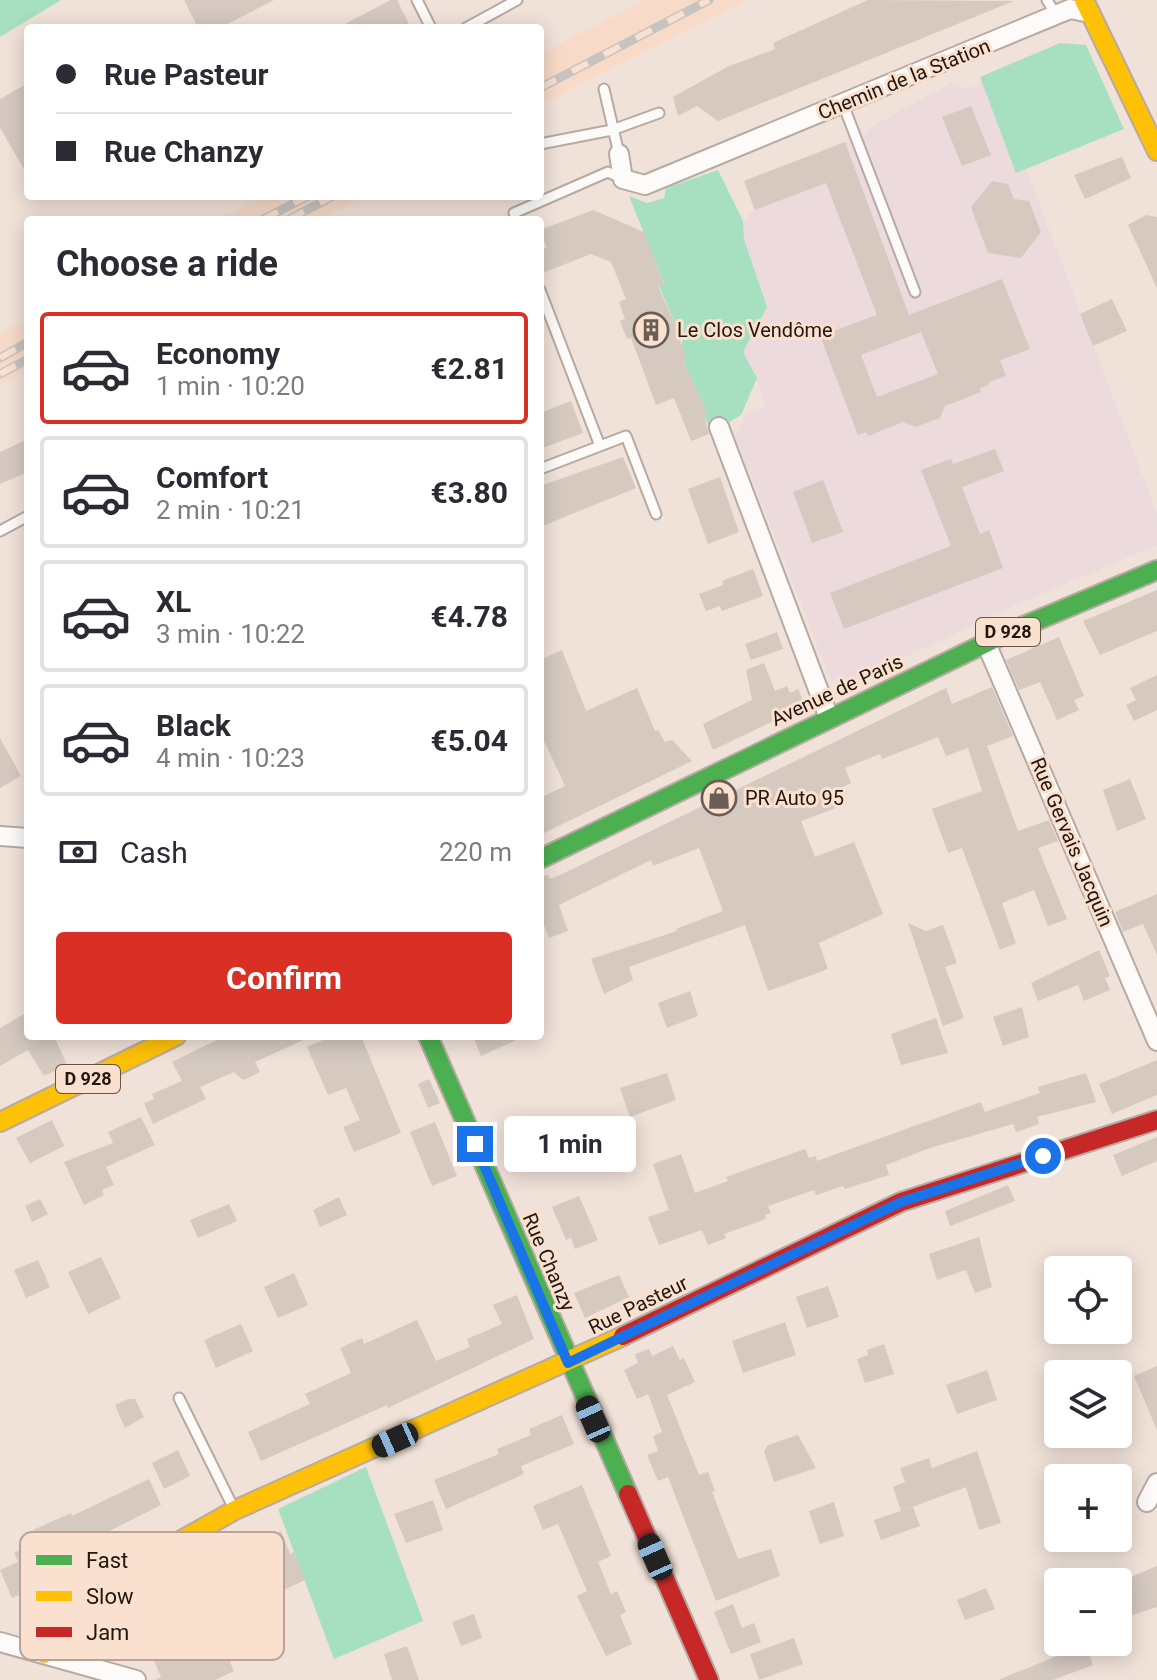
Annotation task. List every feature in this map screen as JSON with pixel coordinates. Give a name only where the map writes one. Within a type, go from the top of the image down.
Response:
[{"type":"street","name":"Chemin de la Station","points":[[623,179],[648,192],[1051,8],[1087,6]]},
{"type":"street","points":[[1087,6],[1157,151]]},
{"type":"street","points":[[619,154],[623,179]]},
{"type":"street","points":[[719,427],[829,718]]},
{"type":"street","name":"Avenue de Paris","points":[[544,857],[986,643],[1157,570]]},
{"type":"street","name":"Rue Gervais Jacquin","points":[[986,643],[1157,1041]]},
{"type":"street","points":[[0,836],[24,838]]},
{"type":"street","name":"D 928","points":[[0,1122],[168,1040]]},
{"type":"street","name":"Rue Chanzy","points":[[430,1040],[568,1363],[709,1680]]},
{"type":"street","name":"Rue Pasteur","points":[[196,1532],[235,1510],[568,1363],[901,1202],[1157,1120]]},
{"type":"street","points":[[1147,1502],[1157,1483]]},
{"type":"street","points":[[0,1642],[20,1647]]},
{"type":"street","points":[[65,1660],[136,1680]]},
{"type":"lane","points":[[417,0],[429,24]]},
{"type":"lane","points":[[473,24],[517,0]]},
{"type":"lane","points":[[604,89],[619,154]]},
{"type":"lane","points":[[843,104],[915,292]]},
{"type":"lane","points":[[544,143],[612,130],[659,113]]},
{"type":"lane","points":[[544,200],[608,172],[623,179]]},
{"type":"lane","points":[[515,216],[514,213],[544,200]]},
{"type":"lane","points":[[544,300],[600,446]]},
{"type":"lane","points":[[544,467],[626,436],[656,514]]},
{"type":"lane","points":[[0,531],[24,518]]},
{"type":"lane","points":[[179,1398],[235,1510]]},
{"type":"shaded area","points":[[645,0],[747,0],[544,103],[544,52]]},
{"type":"shaded area","points":[[951,83],[966,89],[983,83],[1016,172],[1026,169],[1157,513],[1157,545],[1013,606],[847,685],[831,680],[735,437],[745,415],[765,407],[757,378],[743,352],[767,307],[744,239],[743,221],[754,210],[744,181],[866,135],[869,128]]},
{"type":"shaded area","points":[[256,200],[357,200],[327,216],[226,216]]},
{"type":"shaded area","points":[[24,321],[24,373],[0,385],[0,333]]},
{"type":"green space","points":[[0,0],[61,0],[0,37]]},
{"type":"green space","points":[[1060,43],[1086,45],[1124,129],[1016,173],[980,77]]},
{"type":"green space","points":[[718,170],[743,221],[744,239],[767,307],[743,352],[757,378],[741,415],[711,433],[704,415],[707,413],[683,360],[682,339],[659,286],[664,283],[629,196],[647,203],[664,198],[666,188]]},
{"type":"green space","points":[[366,1467],[423,1621],[334,1659],[278,1509]]},
{"type":"building","points":[[184,0],[274,0],[228,24],[196,24]]},
{"type":"building","points":[[391,0],[397,0],[409,24],[345,24]]},
{"type":"building","points":[[868,0],[1014,1],[718,121],[697,106],[678,116],[673,97],[727,67],[775,49],[773,43]]},
{"type":"building","points":[[24,85],[24,169],[0,128],[0,99]]},
{"type":"building","points":[[971,106],[991,155],[962,166],[942,117]]},
{"type":"building","points":[[845,142],[909,315],[1002,279],[1030,349],[1000,360],[1006,376],[989,382],[980,388],[981,392],[945,406],[940,418],[915,427],[903,422],[868,436],[866,432],[858,435],[820,336],[877,315],[826,183],[755,210],[744,181]],"holes":[[[921,332],[938,374],[877,397],[861,355]]]},
{"type":"building","points":[[1122,157],[1131,178],[1085,199],[1074,175]]},
{"type":"building","points":[[992,181],[1008,184],[1014,199],[1029,201],[1041,232],[1021,258],[988,253],[971,207]]},
{"type":"building","name":"Le Clos Vendôme","points":[[593,210],[644,232],[664,284],[658,286],[682,339],[687,358],[683,360],[707,413],[704,415],[709,434],[691,441],[674,398],[656,405],[631,338],[627,339],[620,321],[625,319],[619,302],[626,299],[611,262],[591,254],[544,272],[544,248],[547,248],[544,228]]},
{"type":"building","points":[[1146,215],[1157,217],[1157,288],[1128,225]]},
{"type":"building","points":[[1112,299],[1127,331],[1093,346],[1080,314]]},
{"type":"building","points":[[571,401],[583,433],[544,448],[544,411]]},
{"type":"building","points":[[24,441],[24,474],[0,484],[0,452]]},
{"type":"building","points":[[995,449],[1004,471],[962,487],[980,534],[989,530],[1003,568],[844,629],[830,593],[951,546],[921,470],[951,459],[953,464]]},
{"type":"building","points":[[623,457],[636,488],[544,525],[544,485]]},
{"type":"building","points":[[720,477],[739,532],[708,544],[688,489]]},
{"type":"building","points":[[823,480],[843,532],[812,543],[793,492]]},
{"type":"building","points":[[753,569],[763,596],[722,611],[720,606],[706,611],[699,594]]},
{"type":"building","points":[[1157,590],[1157,631],[1100,655],[1083,621]]},
{"type":"building","points":[[777,632],[783,649],[751,660],[745,644]]},
{"type":"building","points":[[1059,637],[1084,696],[1074,700],[1079,710],[1057,720],[1040,682],[1019,690],[1006,660]]},
{"type":"building","points":[[562,650],[586,711],[637,688],[655,731],[658,730],[665,742],[672,740],[692,761],[544,833],[544,796],[565,786],[544,741],[544,658]]},
{"type":"building","points":[[764,663],[775,691],[787,686],[790,693],[798,689],[805,706],[713,750],[703,724],[752,700],[746,670]]},
{"type":"building","points":[[1157,675],[1157,710],[1134,721],[1126,705],[1136,700],[1130,688]]},
{"type":"building","points":[[992,687],[1013,736],[987,746],[1018,831],[1049,820],[1058,841],[1038,848],[1067,919],[1048,926],[1034,890],[1002,903],[1016,943],[1000,950],[962,848],[948,853],[932,809],[982,791],[968,748],[946,756],[938,737],[882,759],[880,754],[845,768],[851,783],[840,788],[847,804],[801,821],[815,857],[854,842],[883,914],[819,943],[828,969],[768,991],[745,925],[629,967],[633,980],[604,994],[591,959],[677,931],[723,911],[699,848],[653,866],[651,860],[559,905],[568,931],[549,938],[544,925],[544,876],[548,875],[550,879],[560,875],[946,688],[952,704]]},
{"type":"building","points":[[0,738],[21,776],[0,788]]},
{"type":"building","points":[[1130,779],[1146,819],[1117,831],[1103,790]]},
{"type":"building","points":[[1157,894],[1157,955],[1143,924],[1123,932],[1115,912]]},
{"type":"building","points":[[908,923],[926,931],[943,925],[957,963],[945,967],[964,1018],[943,1026]]},
{"type":"building","points":[[1099,950],[1110,976],[1105,978],[1110,990],[1084,1001],[1078,985],[1038,1001],[1031,983]]},
{"type":"building","points":[[690,991],[698,1016],[667,1028],[658,1003]]},
{"type":"building","points":[[1022,1007],[1029,1037],[1003,1046],[993,1017]]},
{"type":"building","points":[[24,1014],[24,1040],[56,1040],[67,1065],[44,1076],[28,1050],[0,1066],[0,1028]]},
{"type":"building","points":[[936,1018],[948,1053],[901,1065],[891,1034]]},
{"type":"building","points":[[217,1040],[303,1040],[255,1062],[260,1072],[243,1080],[234,1072],[200,1087],[206,1099],[153,1124],[144,1103],[154,1099],[152,1094],[182,1081],[172,1062]]},
{"type":"building","points":[[323,1040],[363,1040],[401,1133],[354,1152],[343,1127],[360,1120],[346,1088],[328,1095],[307,1047]]},
{"type":"building","points":[[475,1040],[516,1040],[481,1056]]},
{"type":"building","points":[[1157,1060],[1157,1095],[1112,1114],[1099,1084]]},
{"type":"building","points":[[667,1073],[676,1100],[630,1117],[620,1088]]},
{"type":"building","points":[[1086,1073],[1096,1102],[1037,1117],[1039,1124],[1016,1132],[1013,1124],[930,1148],[886,1165],[889,1175],[845,1189],[843,1186],[816,1195],[814,1190],[768,1206],[771,1213],[765,1215],[766,1219],[724,1234],[726,1238],[708,1245],[702,1230],[659,1245],[648,1217],[669,1210],[653,1164],[681,1154],[695,1193],[728,1181],[726,1177],[805,1149],[809,1158],[816,1156],[817,1161],[981,1102],[985,1112],[1040,1093],[1038,1087]]},
{"type":"building","points":[[429,1079],[440,1103],[428,1108],[418,1084]]},
{"type":"building","points":[[141,1117],[155,1145],[106,1167],[114,1185],[102,1190],[104,1195],[84,1205],[64,1162],[113,1143],[108,1132]]},
{"type":"building","points":[[52,1120],[64,1146],[30,1163],[16,1138]]},
{"type":"building","points":[[435,1122],[457,1176],[432,1186],[410,1132]]},
{"type":"building","points":[[1157,1137],[1157,1161],[1122,1176],[1113,1155]]},
{"type":"building","points":[[1008,1185],[1015,1201],[950,1226],[945,1211]]},
{"type":"building","points":[[579,1196],[598,1240],[575,1249],[571,1238],[566,1240],[552,1207]]},
{"type":"building","points":[[339,1197],[347,1215],[320,1227],[313,1210]]},
{"type":"building","points":[[40,1199],[48,1214],[32,1222],[25,1206]]},
{"type":"building","points":[[229,1204],[237,1221],[198,1238],[190,1220]]},
{"type":"building","points":[[979,1237],[992,1287],[975,1293],[966,1270],[937,1280],[929,1254]]},
{"type":"building","points":[[101,1257],[121,1298],[88,1314],[68,1272]]},
{"type":"building","points":[[38,1260],[50,1287],[26,1298],[14,1270]]},
{"type":"building","points":[[294,1273],[308,1305],[278,1318],[264,1287]]},
{"type":"building","points":[[619,1275],[629,1297],[585,1318],[574,1293]]},
{"type":"building","points":[[828,1286],[839,1317],[807,1328],[796,1297]]},
{"type":"building","points":[[517,1295],[534,1339],[388,1408],[387,1405],[261,1461],[248,1432],[310,1404],[305,1394],[351,1373],[340,1348],[362,1338],[364,1344],[417,1320],[436,1361],[470,1347],[467,1339],[502,1324],[493,1305]]},
{"type":"building","points":[[785,1322],[796,1355],[743,1373],[732,1341]]},
{"type":"building","points":[[241,1324],[253,1351],[216,1368],[204,1340]]},
{"type":"building","points":[[884,1344],[894,1374],[865,1383],[857,1359],[868,1355],[867,1350]]},
{"type":"building","points":[[673,1346],[680,1360],[684,1358],[695,1382],[667,1395],[699,1475],[708,1472],[715,1491],[712,1492],[738,1559],[771,1549],[780,1576],[716,1601],[668,1477],[658,1481],[647,1455],[658,1451],[653,1436],[662,1432],[648,1394],[637,1399],[624,1370],[638,1363],[635,1354],[649,1349],[652,1356]]},
{"type":"building","points":[[1157,1366],[1157,1430],[1134,1376]]},
{"type":"building","points":[[987,1370],[997,1400],[957,1414],[946,1385]]},
{"type":"building","points":[[135,1399],[144,1417],[125,1428],[115,1405]]},
{"type":"building","points":[[562,1415],[574,1444],[521,1466],[524,1474],[446,1509],[434,1480],[499,1454],[497,1449],[531,1435],[529,1429]]},
{"type":"building","points":[[798,1435],[816,1468],[774,1482],[764,1451],[768,1445]]},
{"type":"building","points":[[178,1450],[190,1476],[164,1489],[152,1463]]},
{"type":"building","points":[[977,1451],[1001,1523],[979,1530],[966,1487],[901,1511],[893,1487],[905,1482],[900,1468],[929,1458],[932,1468]]},
{"type":"building","points":[[149,1479],[161,1505],[107,1532],[33,1530],[71,1513],[72,1516]]},
{"type":"building","points":[[582,1485],[611,1556],[598,1562],[611,1594],[617,1591],[626,1612],[620,1615],[632,1644],[606,1656],[577,1596],[587,1591],[558,1524],[543,1530],[533,1506]]},
{"type":"building","points":[[433,1500],[443,1530],[406,1543],[394,1514]]},
{"type":"building","points":[[834,1502],[844,1536],[820,1544],[809,1511]]},
{"type":"building","points":[[913,1507],[920,1526],[881,1540],[874,1520]]},
{"type":"building","points":[[284,1539],[290,1554],[294,1552],[305,1580],[284,1590]]},
{"type":"building","points":[[20,1550],[20,1594],[12,1598],[0,1570],[18,1562],[14,1553]]},
{"type":"building","points":[[1157,1566],[1157,1607],[1132,1615],[1132,1576]]},
{"type":"building","points":[[986,1588],[995,1609],[965,1620],[957,1600]]},
{"type":"building","points":[[733,1604],[742,1628],[754,1623],[761,1642],[731,1654],[714,1612]]},
{"type":"building","points":[[474,1614],[482,1638],[461,1646],[452,1622]]},
{"type":"building","points":[[794,1638],[803,1664],[759,1680],[750,1654]]},
{"type":"building","points":[[407,1646],[419,1680],[392,1680],[384,1654]]},
{"type":"building","points":[[1057,1656],[1090,1656],[1093,1665],[1053,1680],[998,1680]]},
{"type":"building","points":[[148,1660],[229,1660],[234,1671],[215,1680],[155,1680],[161,1677],[154,1661]]},
{"type":"railway","points":[[544,86],[709,0]]},
{"type":"railway","points":[[270,216],[300,200]]},
{"type":"railway","points":[[296,216],[326,200]]},
{"type":"railway","points":[[0,358],[24,344]]},
{"type":"railway","points":[[0,374],[24,361]]},
{"type":"traffic: fast","points":[[544,857],[1007,633],[1157,570]]},
{"type":"traffic: fast","points":[[430,1040],[628,1494]]},
{"type":"traffic: slow","points":[[1084,0],[1157,151]]},
{"type":"traffic: slow","points":[[0,1122],[168,1040]]},
{"type":"traffic: slow","points":[[196,1532],[235,1510],[623,1336]]},
{"type":"traffic: jam","points":[[623,1336],[901,1202],[1157,1120]]},
{"type":"traffic: jam","points":[[628,1494],[709,1680]]},
{"type":"place","name":"Le Clos Vendôme","points":[[651,330]]},
{"type":"place","name":"PR Auto 95","points":[[719,798]]},
{"type":"route","points":[[475,1144],[568,1363],[901,1202],[1043,1156]]}]
